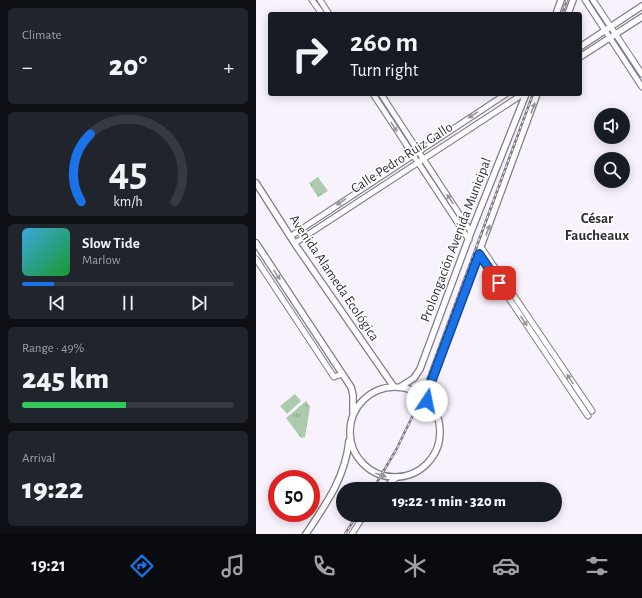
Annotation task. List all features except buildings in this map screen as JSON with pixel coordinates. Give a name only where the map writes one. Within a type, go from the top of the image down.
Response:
[{"type":"main road","points":[[557,12],[561,0]]},
{"type":"main road","points":[[569,12],[573,0]]},
{"type":"main road","points":[[582,46],[642,6]]},
{"type":"main road","points":[[582,56],[642,16]]},
{"type":"main road","name":"Prolongación Avenida Municipal","points":[[397,387],[414,378],[420,369],[471,232],[524,96]]},
{"type":"main road","name":"Prolongación Avenida Municipal","points":[[427,401],[430,385],[536,96]]},
{"type":"main road","name":"Avenida Alameda Ecológica","points":[[256,183],[295,243],[397,387]]},
{"type":"main road","points":[[256,243],[351,387],[354,396],[353,414]]},
{"type":"main road","name":"Prolongación Avenida Municipal","points":[[306,534],[335,489],[344,467],[350,424],[353,414],[361,401],[370,394],[384,388],[397,387],[415,392],[427,401],[434,410],[439,424],[440,435],[436,450],[431,459],[420,470],[410,475],[397,477],[382,476],[366,467],[358,459],[353,450],[349,435]]},
{"type":"street","points":[[312,0],[321,12]]},
{"type":"street","points":[[320,0],[328,12]]},
{"type":"street","points":[[584,0],[642,87]]},
{"type":"street","points":[[594,0],[642,74]]},
{"type":"street","points":[[374,96],[469,240]]},
{"type":"street","points":[[382,96],[471,232]]},
{"type":"street","name":"Calle Pedro Ruiz Gallo","points":[[291,236],[503,96]]},
{"type":"street","name":"Calle Pedro Ruiz Gallo","points":[[295,243],[522,96]]},
{"type":"street","points":[[479,254],[590,414],[481,247]]},
{"type":"street","points":[[256,259],[334,377],[342,374]]},
{"type":"street","name":"Prolongación Avenida Municipal","points":[[391,482],[397,477]]},
{"type":"street","points":[[352,534],[360,522]]},
{"type":"green space","points":[[318,177],[328,191],[318,197],[309,183]]},
{"type":"green space","points":[[295,394],[301,401],[287,414],[280,406]]},
{"type":"green space","points":[[306,401],[310,407],[305,437],[301,438],[286,418]]},
{"type":"railway","points":[[563,12],[567,0]]},
{"type":"railway","points":[[377,482],[396,450],[417,407],[532,96]]},
{"type":"railway","points":[[345,534],[353,522]]},
{"type":"district","name":"César Faucheaux","points":[[597,226]]},
{"type":"route","points":[[427,401],[430,385],[479,254],[499,283]]}]
